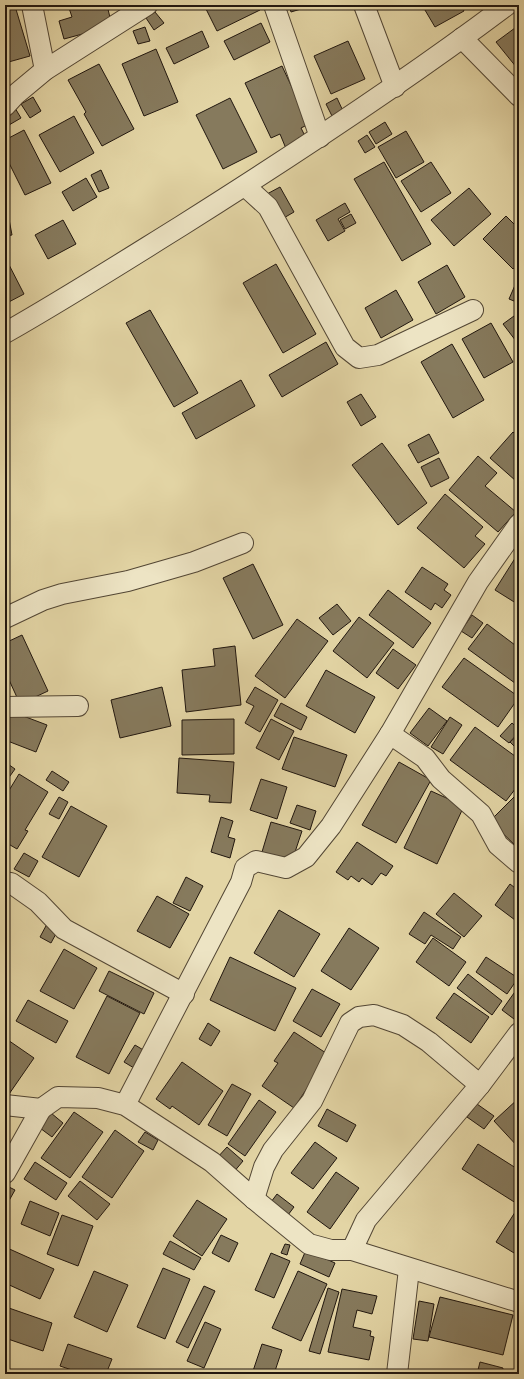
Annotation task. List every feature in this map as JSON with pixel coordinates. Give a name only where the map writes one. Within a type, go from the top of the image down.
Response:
[{"type":"street","points":[[32,5],[45,70]]},
{"type":"street","points":[[5,106],[15,94],[45,70],[147,5]]},
{"type":"street","points":[[274,5],[320,137]]},
{"type":"street","points":[[364,5],[395,87]]},
{"type":"street","points":[[5,333],[47,309],[245,186],[320,137],[395,87],[507,5]]},
{"type":"street","points":[[462,38],[519,96]]},
{"type":"street","points":[[245,186],[268,207],[345,347],[359,358],[378,355],[473,310]]},
{"type":"street","points":[[125,1105],[241,882],[245,868],[256,861],[286,868],[306,857],[331,826],[390,734],[478,582],[519,524]]},
{"type":"street","points":[[5,618],[43,600],[62,594],[128,581],[194,562],[243,543]]},
{"type":"street","points":[[5,707],[78,706]]},
{"type":"street","points":[[390,734],[425,758],[442,779],[481,814],[498,845],[519,863]]},
{"type":"street","points":[[5,882],[11,883],[38,902],[64,929],[184,994]]},
{"type":"street","points":[[254,1200],[264,1167],[273,1150],[312,1101],[350,1023],[359,1017],[374,1015],[403,1025],[429,1042],[480,1085]]},
{"type":"street","points":[[352,1250],[366,1220],[480,1085],[519,1033]]},
{"type":"street","points":[[5,1173],[41,1109],[58,1097],[98,1098],[125,1105],[212,1162],[254,1200],[308,1244],[331,1250],[352,1250],[519,1302]]},
{"type":"street","points":[[5,1105],[41,1109]]},
{"type":"street","points":[[397,1374],[409,1269]]},
{"type":"building","points":[[68,5],[107,5],[112,26],[64,39],[59,21],[72,17]]},
{"type":"building","points":[[204,5],[257,5],[260,10],[217,31]]},
{"type":"building","points":[[289,5],[314,5],[291,12]]},
{"type":"building","points":[[422,5],[461,5],[464,11],[435,27]]},
{"type":"building","points":[[15,6],[30,56],[5,63],[5,9]]},
{"type":"building","points":[[155,12],[164,23],[154,30],[146,18]]},
{"type":"building","points":[[261,23],[270,42],[234,60],[224,41]]},
{"type":"building","points":[[519,25],[519,66],[517,68],[496,42]]},
{"type":"building","points":[[145,27],[150,41],[138,44],[133,31]]},
{"type":"building","points":[[202,31],[209,47],[174,64],[166,48]]},
{"type":"building","points":[[348,41],[365,79],[331,94],[314,56]]},
{"type":"building","points":[[156,49],[178,102],[144,116],[122,64]]},
{"type":"building","points":[[99,64],[134,129],[102,146],[84,114],[86,112],[68,80]]},
{"type":"building","points":[[282,66],[309,124],[301,128],[305,136],[298,138],[301,144],[287,151],[280,134],[271,138],[245,83]]},
{"type":"building","points":[[33,97],[41,111],[30,118],[21,104]]},
{"type":"building","points":[[230,98],[257,152],[223,169],[196,115]]},
{"type":"building","points":[[337,98],[343,111],[332,116],[326,104]]},
{"type":"building","points":[[15,108],[21,118],[9,125],[5,119],[5,114]]},
{"type":"building","points":[[74,116],[94,153],[60,172],[39,135]]},
{"type":"building","points":[[385,122],[392,134],[376,144],[369,132]]},
{"type":"building","points":[[24,130],[51,183],[25,195],[5,155],[5,140]]},
{"type":"building","points":[[406,131],[424,162],[396,178],[378,147]]},
{"type":"building","points":[[367,135],[375,147],[365,153],[358,141]]},
{"type":"building","points":[[384,162],[431,244],[402,261],[354,179]]},
{"type":"building","points":[[431,162],[451,193],[421,212],[401,181]]},
{"type":"building","points":[[101,170],[109,188],[99,192],[91,175]]},
{"type":"building","points":[[86,178],[97,197],[73,211],[62,192]]},
{"type":"building","points":[[280,187],[294,212],[282,219],[267,194]]},
{"type":"building","points":[[469,188],[491,214],[454,246],[431,220]]},
{"type":"building","points":[[5,198],[12,235],[5,236]]},
{"type":"building","points":[[345,203],[350,212],[338,219],[345,231],[328,241],[316,220]]},
{"type":"building","points":[[351,214],[356,223],[345,229],[340,220]]},
{"type":"building","points":[[506,216],[519,229],[519,264],[513,269],[483,239]]},
{"type":"building","points":[[63,220],[76,244],[48,259],[35,235]]},
{"type":"building","points":[[5,257],[24,294],[5,304]]},
{"type":"building","points":[[276,264],[316,334],[283,353],[243,283]]},
{"type":"building","points":[[447,265],[465,297],[436,314],[418,282]]},
{"type":"building","points":[[519,276],[519,303],[509,299]]},
{"type":"building","points":[[396,290],[413,320],[381,338],[365,308]]},
{"type":"building","points":[[150,310],[198,393],[174,407],[126,323]]},
{"type":"building","points":[[514,316],[519,323],[519,345],[503,324]]},
{"type":"building","points":[[491,323],[513,362],[484,378],[462,339]]},
{"type":"building","points":[[326,342],[338,364],[282,397],[269,375]]},
{"type":"building","points":[[452,344],[484,400],[453,418],[421,362]]},
{"type":"building","points":[[241,380],[255,406],[196,439],[182,413]]},
{"type":"building","points":[[361,394],[376,417],[361,426],[347,402]]},
{"type":"building","points":[[513,432],[519,437],[519,478],[516,481],[490,458]]},
{"type":"building","points":[[429,434],[439,453],[418,463],[408,445]]},
{"type":"building","points":[[382,443],[427,503],[398,525],[352,465]]},
{"type":"building","points":[[478,456],[497,473],[485,486],[516,512],[498,532],[449,490]]},
{"type":"building","points":[[439,458],[449,478],[431,487],[421,467]]},
{"type":"building","points":[[445,494],[483,527],[475,536],[485,544],[464,568],[417,528]]},
{"type":"building","points":[[519,552],[519,605],[495,590]]},
{"type":"building","points":[[253,564],[283,625],[253,639],[223,578]]},
{"type":"building","points":[[422,567],[448,584],[444,590],[451,595],[442,608],[435,603],[431,610],[405,592]]},
{"type":"building","points":[[388,590],[431,623],[413,648],[369,615]]},
{"type":"building","points":[[337,604],[351,621],[333,635],[319,618]]},
{"type":"building","points":[[472,615],[483,623],[472,638],[461,631]]},
{"type":"building","points":[[359,617],[394,643],[367,678],[333,651]]},
{"type":"building","points":[[297,619],[328,641],[285,698],[255,676]]},
{"type":"building","points":[[487,624],[519,648],[519,686],[468,649]]},
{"type":"building","points":[[22,635],[48,691],[20,704],[5,671],[5,643]]},
{"type":"building","points":[[235,646],[241,705],[186,712],[182,670],[215,666],[213,649]]},
{"type":"building","points":[[393,649],[416,665],[398,689],[376,673]]},
{"type":"building","points":[[464,658],[519,697],[498,727],[442,687]]},
{"type":"building","points":[[326,670],[375,697],[355,733],[306,706]]},
{"type":"building","points":[[162,687],[171,726],[120,738],[111,700]]},
{"type":"building","points":[[255,687],[278,700],[260,732],[245,723],[254,706],[246,702]]},
{"type":"building","points":[[281,703],[307,717],[301,730],[274,716]]},
{"type":"building","points":[[429,708],[447,721],[428,746],[410,733]]},
{"type":"building","points":[[10,711],[47,725],[36,752],[5,740],[5,724]]},
{"type":"building","points":[[450,717],[462,725],[443,754],[431,747]]},
{"type":"building","points":[[234,719],[234,754],[182,755],[182,720]]},
{"type":"building","points":[[271,719],[294,731],[279,760],[256,748]]},
{"type":"building","points":[[512,723],[519,729],[519,732],[509,743],[500,736]]},
{"type":"building","points":[[475,727],[519,759],[519,784],[506,801],[450,760]]},
{"type":"building","points":[[519,734],[519,748],[518,750],[510,742]]},
{"type":"building","points":[[294,737],[347,755],[335,787],[282,769]]},
{"type":"building","points":[[179,758],[234,762],[231,803],[209,802],[210,795],[177,793]]},
{"type":"building","points":[[5,762],[15,769],[5,783]]},
{"type":"building","points":[[399,762],[431,780],[396,843],[362,825]]},
{"type":"building","points":[[52,771],[69,782],[63,791],[46,780]]},
{"type":"building","points":[[19,774],[48,792],[25,830],[28,831],[17,849],[5,842],[5,797]]},
{"type":"building","points":[[261,779],[287,787],[277,819],[250,810]]},
{"type":"building","points":[[431,791],[464,806],[437,864],[404,848]]},
{"type":"building","points":[[519,792],[519,847],[518,848],[490,821]]},
{"type":"building","points":[[59,797],[68,802],[59,819],[49,814]]},
{"type":"building","points":[[297,805],[316,811],[310,830],[290,823]]},
{"type":"building","points":[[71,806],[107,826],[79,877],[42,857]]},
{"type":"building","points":[[221,817],[233,821],[228,837],[235,839],[230,858],[211,852]]},
{"type":"building","points":[[271,822],[302,831],[292,861],[262,852]]},
{"type":"building","points":[[357,842],[393,866],[386,876],[381,873],[372,885],[362,878],[359,882],[351,876],[348,880],[336,872]]},
{"type":"building","points":[[24,853],[38,861],[29,877],[14,869]]},
{"type":"building","points":[[186,877],[203,886],[190,911],[173,903]]},
{"type":"building","points":[[510,884],[519,891],[519,923],[495,905]]},
{"type":"building","points":[[454,893],[482,916],[464,937],[436,914]]},
{"type":"building","points":[[157,896],[189,914],[170,948],[137,931]]},
{"type":"building","points":[[279,910],[320,934],[294,977],[254,953]]},
{"type":"building","points":[[424,912],[461,937],[453,949],[431,935],[425,944],[409,934]]},
{"type":"building","points":[[47,924],[58,930],[51,943],[40,937]]},
{"type":"building","points":[[349,928],[379,948],[351,990],[321,971]]},
{"type":"building","points":[[433,938],[466,962],[449,986],[416,962]]},
{"type":"building","points":[[64,949],[97,968],[74,1009],[40,991]]},
{"type":"building","points":[[230,957],[296,988],[275,1031],[210,1000]]},
{"type":"building","points":[[486,957],[518,978],[507,994],[476,972]]},
{"type":"building","points":[[109,971],[154,993],[144,1014],[99,991]]},
{"type":"building","points":[[468,974],[502,1001],[492,1015],[457,988]]},
{"type":"building","points":[[519,986],[519,1012],[514,1019],[502,1010]]},
{"type":"building","points":[[312,989],[340,1004],[321,1037],[293,1021]]},
{"type":"building","points":[[454,993],[489,1017],[471,1043],[436,1018]]},
{"type":"building","points":[[107,996],[140,1013],[109,1074],[76,1057]]},
{"type":"building","points":[[28,1000],[68,1021],[56,1043],[16,1021]]},
{"type":"building","points":[[208,1023],[220,1031],[211,1046],[199,1039]]},
{"type":"building","points":[[294,1032],[329,1055],[294,1108],[262,1086],[278,1063],[274,1061]]},
{"type":"building","points":[[5,1038],[34,1058],[7,1097],[5,1095]]},
{"type":"building","points":[[135,1045],[145,1051],[134,1068],[124,1062]]},
{"type":"building","points":[[182,1062],[223,1091],[199,1125],[172,1106],[170,1109],[156,1099]]},
{"type":"building","points":[[232,1084],[251,1094],[227,1136],[208,1125]]},
{"type":"building","points":[[519,1098],[519,1148],[494,1121]]},
{"type":"building","points":[[259,1100],[276,1112],[245,1156],[228,1144]]},
{"type":"building","points":[[477,1104],[494,1116],[484,1129],[467,1117]]},
{"type":"building","points":[[327,1109],[356,1125],[347,1142],[318,1126]]},
{"type":"building","points":[[74,1112],[103,1132],[70,1178],[41,1158]]},
{"type":"building","points":[[51,1113],[63,1123],[52,1137],[40,1128]]},
{"type":"building","points":[[115,1130],[144,1151],[112,1198],[82,1177]]},
{"type":"building","points":[[145,1132],[158,1140],[153,1150],[138,1142]]},
{"type":"building","points":[[315,1142],[337,1158],[313,1189],[291,1173]]},
{"type":"building","points":[[478,1144],[519,1170],[519,1205],[462,1169]]},
{"type":"building","points":[[227,1147],[243,1161],[233,1173],[216,1159]]},
{"type":"building","points":[[35,1162],[67,1183],[56,1200],[24,1179]]},
{"type":"building","points":[[336,1172],[359,1188],[330,1229],[307,1212]]},
{"type":"building","points":[[80,1181],[110,1204],[97,1220],[68,1196]]},
{"type":"building","points":[[5,1185],[15,1190],[6,1206],[5,1205]]},
{"type":"building","points":[[277,1194],[294,1207],[288,1215],[271,1202]]},
{"type":"building","points":[[197,1200],[227,1219],[202,1256],[173,1236]]},
{"type":"building","points":[[30,1201],[59,1213],[50,1236],[21,1224]]},
{"type":"building","points":[[519,1206],[519,1256],[496,1242]]},
{"type":"building","points":[[62,1215],[93,1226],[78,1266],[47,1254]]},
{"type":"building","points":[[221,1235],[238,1243],[229,1262],[212,1253]]},
{"type":"building","points":[[170,1241],[201,1258],[194,1270],[163,1254]]},
{"type":"building","points":[[285,1244],[290,1245],[287,1255],[281,1253]]},
{"type":"building","points":[[5,1247],[54,1269],[40,1299],[5,1283]]},
{"type":"building","points":[[306,1250],[335,1263],[329,1277],[300,1264]]},
{"type":"building","points":[[271,1253],[290,1261],[274,1298],[255,1290]]},
{"type":"building","points":[[163,1268],[190,1279],[165,1339],[137,1327]]},
{"type":"building","points":[[94,1271],[128,1285],[107,1332],[74,1317]]},
{"type":"building","points":[[298,1271],[327,1284],[301,1341],[272,1328]]},
{"type":"building","points":[[204,1286],[215,1291],[188,1348],[176,1342]]},
{"type":"building","points":[[328,1288],[339,1292],[320,1354],[309,1351]]},
{"type":"building","points":[[342,1289],[377,1296],[372,1314],[357,1310],[353,1327],[371,1331],[370,1336],[374,1337],[369,1360],[328,1352]]},
{"type":"building","points":[[440,1297],[513,1315],[503,1355],[429,1337]]},
{"type":"building","points":[[419,1301],[434,1304],[428,1341],[413,1339]]},
{"type":"building","points":[[6,1307],[52,1323],[43,1351],[5,1338]]},
{"type":"building","points":[[205,1322],[221,1329],[204,1368],[187,1361]]},
{"type":"building","points":[[68,1344],[112,1359],[106,1374],[84,1374],[60,1366]]},
{"type":"building","points":[[262,1344],[282,1350],[274,1374],[252,1374]]},
{"type":"building","points":[[480,1362],[503,1368],[502,1374],[477,1374]]}]
